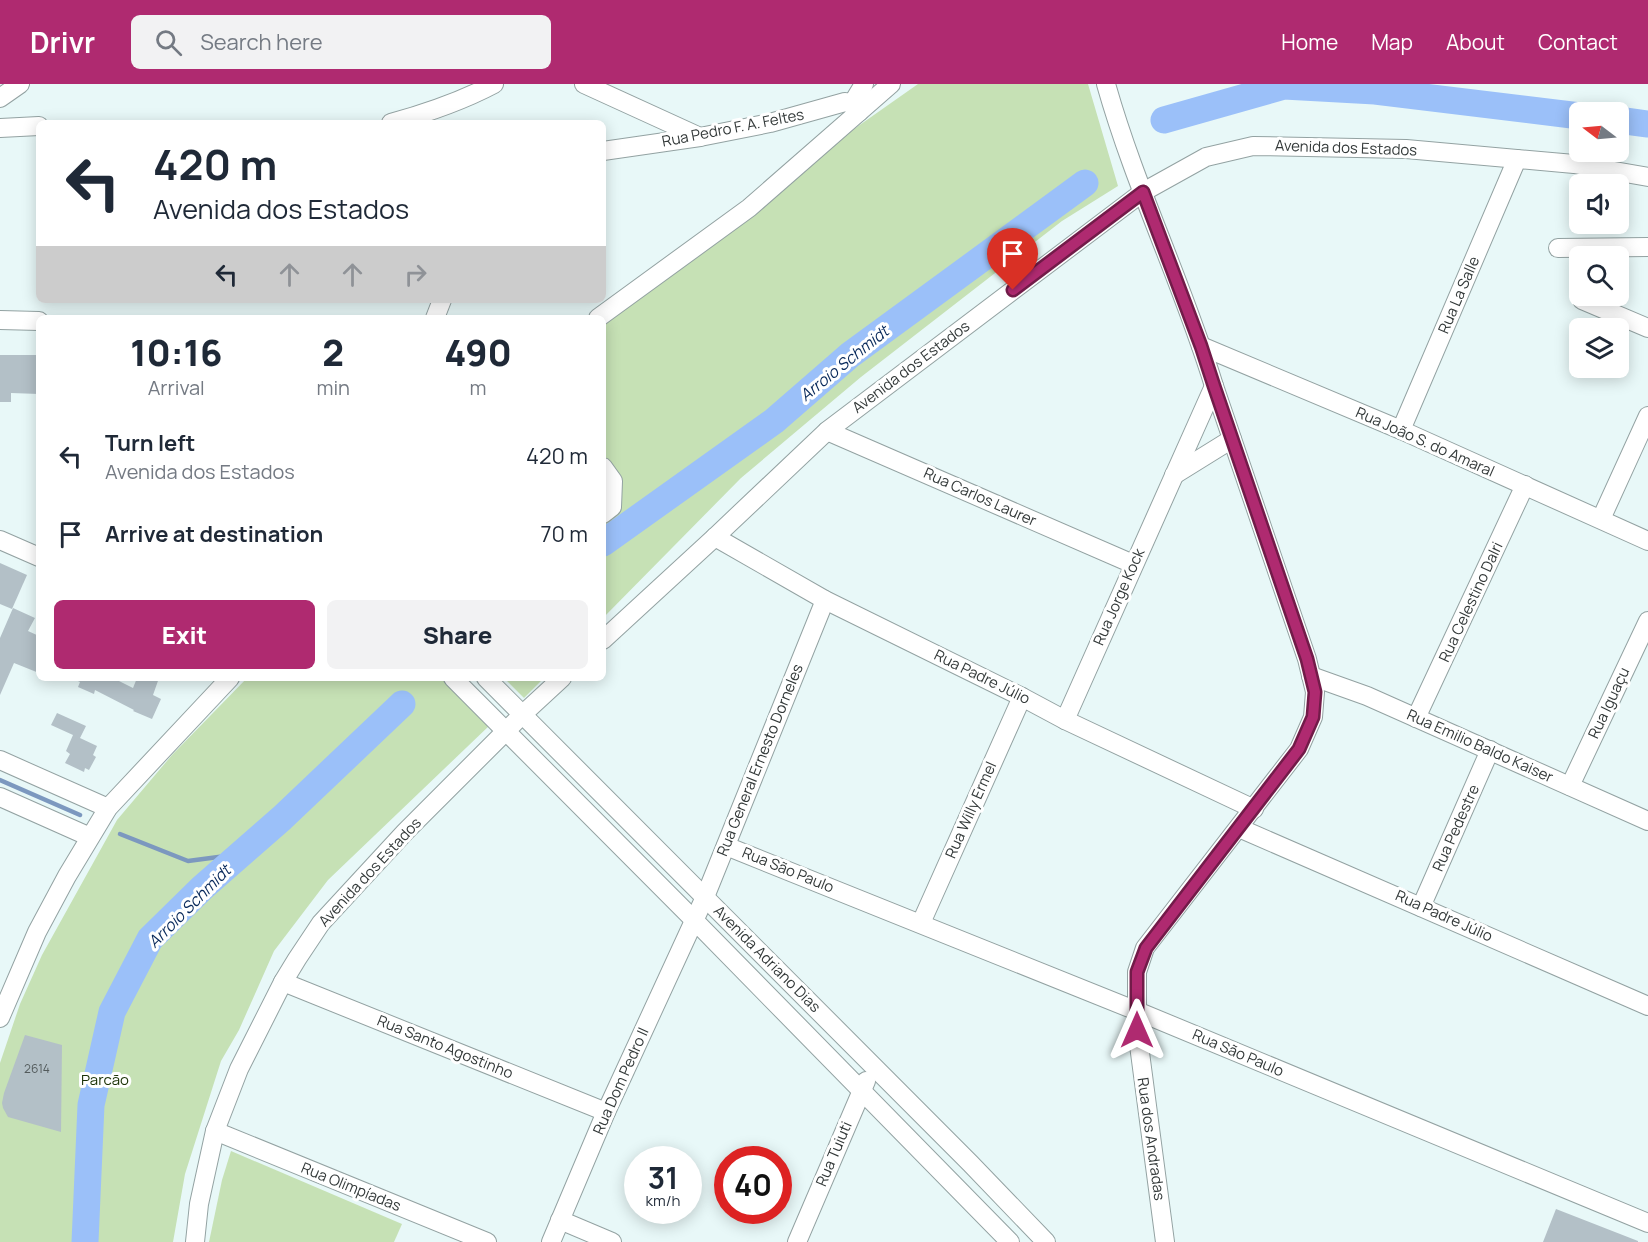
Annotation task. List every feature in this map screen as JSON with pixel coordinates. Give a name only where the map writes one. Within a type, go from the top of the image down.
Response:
[{"type":"street","points":[[0,98],[20,84]]},
{"type":"street","points":[[401,120],[476,94],[494,84]]},
{"type":"street","points":[[584,84],[700,137]]},
{"type":"street","points":[[856,108],[864,84]]},
{"type":"street","points":[[602,315],[748,208],[856,108],[891,84]]},
{"type":"street","name":"Rua dos Andradas","points":[[1106,84],[1143,192],[1201,346],[1307,659],[1315,692],[1313,717],[1299,749],[1146,948],[1137,972],[1137,1030],[1165,1242]]},
{"type":"street","name":"Rua Pedro F. A. Feltes","points":[[606,151],[700,137],[770,123],[844,102],[856,108]]},
{"type":"street","points":[[0,128],[36,126]]},
{"type":"street","name":"Avenida dos Estados","points":[[606,637],[827,431],[1143,192],[1206,157],[1253,146],[1406,148],[1574,164],[1648,177]]},
{"type":"street","name":"Rua La Salle","points":[[1401,430],[1517,159]]},
{"type":"street","points":[[1558,248],[1648,248]]},
{"type":"street","points":[[1596,306],[1648,328]]},
{"type":"street","points":[[0,320],[36,321]]},
{"type":"street","name":"Rua João S. do Amaral","points":[[1201,346],[1401,430],[1648,541]]},
{"type":"street","name":"Rua Jorge Kock","points":[[1065,720],[1214,386]]},
{"type":"street","points":[[1601,519],[1648,416]]},
{"type":"street","name":"Rua Carlos Laurer","points":[[827,431],[1133,564]]},
{"type":"street","points":[[1174,475],[1232,439]]},
{"type":"street","points":[[606,471],[613,481],[612,507],[606,512]]},
{"type":"street","name":"Rua Celestino Dalri","points":[[1416,718],[1525,485]]},
{"type":"street","name":"Rua Padre Júlio","points":[[716,537],[825,600],[1065,720],[1254,809]]},
{"type":"street","points":[[0,540],[36,556]]},
{"type":"street","name":"Rua General Ernesto Dorneles","points":[[694,921],[825,600]]},
{"type":"street","name":"Rua Iguaçu","points":[[1570,786],[1648,621]]},
{"type":"street","name":"Rua Emilio Baldo Kaiser","points":[[1311,676],[1367,696],[1648,821]]},
{"type":"street","points":[[0,1018],[37,932],[108,808],[227,681]]},
{"type":"street","name":"Avenida Adriano Dias","points":[[456,681],[1010,1242]]},
{"type":"street","name":"Avenida Adriano Dias","points":[[489,681],[1046,1242]]},
{"type":"street","name":"Avenida dos Estados","points":[[195,1242],[198,1204],[215,1131],[239,1069],[283,982],[321,923],[405,832],[559,681]]},
{"type":"street","name":"Rua Willy Ermel","points":[[921,923],[1022,697]]},
{"type":"street","name":"Rua Pedestre","points":[[1421,907],[1490,750]]},
{"type":"street","points":[[0,760],[108,808]]},
{"type":"street","points":[[0,797],[90,837]]},
{"type":"street","name":"Rua Padre Júlio","points":[[1239,828],[1648,1006]]},
{"type":"street","name":"Rua São Paulo","points":[[726,846],[1137,1011],[1648,1223]]},
{"type":"street","name":"Rua Dom Pedro II","points":[[550,1242],[606,1112],[694,921]]},
{"type":"street","name":"Rua Santo Agostinho","points":[[283,982],[606,1112]]},
{"type":"street","name":"Rua Tuiuti","points":[[797,1242],[873,1066]]},
{"type":"street","name":"Rua Olimpíadas","points":[[215,1131],[487,1242]]},
{"type":"street","points":[[560,1220],[612,1242]]},
{"type":"green space","points":[[918,84],[1088,84],[1118,186],[1062,221],[861,377],[741,478],[606,615],[606,320],[817,155]]},
{"type":"green space","name":"Parcão","points":[[244,681],[445,681],[490,725],[328,880],[274,951],[239,1030],[221,1061],[185,1174],[173,1242],[0,1242],[0,1063],[20,1004],[42,955],[117,820],[172,755]]},
{"type":"green space","points":[[507,681],[541,681],[524,698]]},
{"type":"green space","points":[[231,1151],[402,1224],[394,1242],[209,1242],[222,1180]]},
{"type":"building","points":[[0,355],[36,355],[36,394],[11,393],[11,402],[0,402]]},
{"type":"building","points":[[0,563],[27,575],[12,609],[0,604]]},
{"type":"building","points":[[13,608],[35,618],[28,631],[36,635],[36,672],[14,663],[0,695],[0,638]]},
{"type":"building","points":[[78,681],[119,681],[133,688],[136,681],[158,681],[153,695],[161,699],[152,719],[95,690],[94,694],[78,687],[80,682]]},
{"type":"building","points":[[57,713],[86,726],[80,738],[97,746],[93,755],[96,757],[89,770],[85,768],[84,772],[65,763],[70,754],[66,751],[73,735],[51,725]]},
{"type":"building","points":[[25,1035],[62,1045],[61,1132],[8,1117],[3,1108],[4,1093]]},
{"type":"building","points":[[1556,1209],[1638,1241],[1638,1242],[1543,1242]]},
{"type":"waterway","name":"Arroio Schmidt","points":[[1164,120],[1284,86],[1375,91],[1569,115]]},
{"type":"waterway","name":"Arroio Schmidt","points":[[1629,121],[1648,124]]},
{"type":"waterway","name":"Arroio Schmidt","points":[[606,541],[774,421],[850,355],[1085,183]]},
{"type":"waterway","name":"Arroio Schmidt","points":[[85,1242],[91,1105],[112,1012],[150,939],[202,888],[282,818],[402,704]]},
{"type":"waterway","points":[[0,780],[80,815]]},
{"type":"waterway","points":[[120,834],[188,861],[241,854]]},
{"type":"route","points":[[1013,290],[1143,192],[1201,346],[1307,659],[1315,692],[1313,717],[1299,749],[1146,948],[1137,972],[1137,1030]]}]
